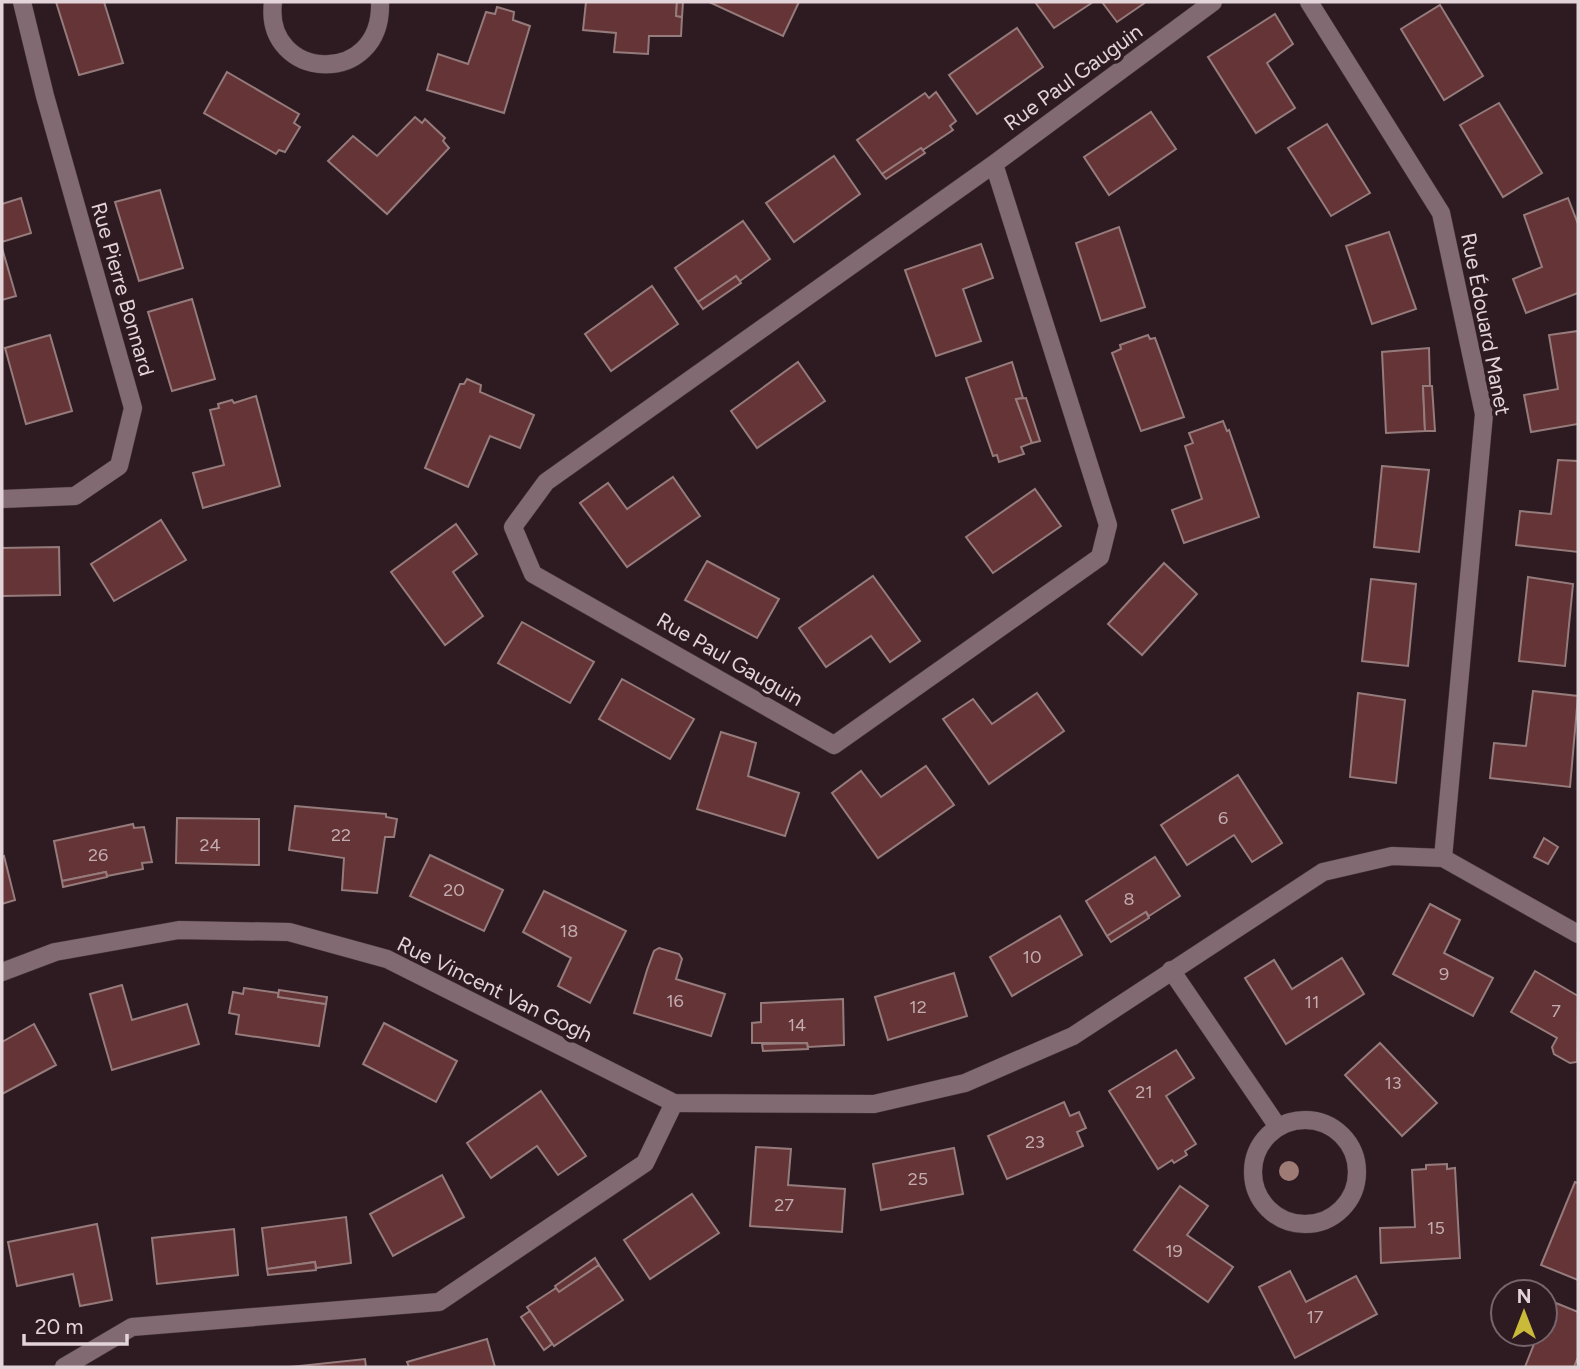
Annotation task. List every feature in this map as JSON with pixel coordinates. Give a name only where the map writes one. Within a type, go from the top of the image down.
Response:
[{"type":"street","name":"Rue Pierre Bonnard","points":[[2,499],[75,496],[119,467],[133,408],[45,96],[22,2]]},
{"type":"street","points":[[273,2],[272,14],[276,31],[285,46],[299,57],[316,64],[333,65],[351,60],[365,49],[376,34],[380,2]]},
{"type":"street","name":"Rue Paul Gauguin","points":[[994,164],[1108,525],[1100,557],[834,745],[533,574],[513,527],[546,482],[994,164],[1213,2]]},
{"type":"street","name":"Rue Édouard Manet","points":[[1309,2],[1441,213],[1484,414],[1443,858]]},
{"type":"street","name":"Rue Vincent Van Gogh","points":[[2,972],[55,952],[179,930],[289,932],[387,959],[674,1103],[874,1104],[965,1083],[1073,1036],[1323,872],[1392,856],[1443,858],[1578,934]]},
{"type":"street","points":[[1171,970],[1278,1127]]},
{"type":"street","points":[[64,1367],[132,1326],[439,1302],[645,1163],[674,1103]]},
{"type":"street","points":[[1293,1121],[1317,1122],[1339,1133],[1350,1146],[1356,1161],[1355,1185],[1344,1206],[1331,1217],[1314,1223],[1297,1224],[1279,1217],[1265,1206],[1256,1190],[1252,1173],[1255,1155],[1264,1139],[1278,1127],[1293,1121]]},
{"type":"building","points":[[56,2],[104,2],[123,63],[79,75]]},
{"type":"building","points":[[586,2],[677,2],[676,16],[682,17],[681,36],[649,36],[648,54],[614,52],[616,33],[583,30]]},
{"type":"building","points":[[677,2],[683,2],[682,17],[676,16]]},
{"type":"building","points":[[712,2],[799,2],[783,36]]},
{"type":"building","points":[[1035,2],[1093,2],[1054,28]]},
{"type":"building","points":[[1102,2],[1146,2],[1117,22]]},
{"type":"building","points":[[1440,5],[1483,76],[1444,100],[1401,29]]},
{"type":"building","points":[[497,7],[514,12],[513,20],[530,26],[504,113],[427,90],[438,54],[468,64],[486,12],[495,14]]},
{"type":"building","points":[[1275,14],[1293,44],[1267,63],[1295,108],[1256,133],[1208,57]]},
{"type":"building","points":[[1017,28],[1043,67],[977,114],[949,75]]},
{"type":"building","points":[[227,72],[299,114],[294,123],[300,127],[285,152],[279,150],[276,154],[204,113]]},
{"type":"building","points":[[936,92],[956,121],[950,126],[953,130],[882,174],[857,140],[925,93],[929,98]]},
{"type":"building","points":[[1499,103],[1542,173],[1503,197],[1460,125]]},
{"type":"building","points":[[1151,112],[1176,149],[1109,195],[1084,157]]},
{"type":"building","points":[[415,117],[422,123],[425,119],[445,138],[443,141],[449,148],[387,214],[328,161],[353,136],[377,156]]},
{"type":"building","points":[[1327,124],[1370,193],[1331,216],[1288,148]]},
{"type":"building","points":[[921,148],[925,153],[886,179],[882,174]]},
{"type":"building","points":[[834,156],[860,194],[794,242],[766,203]]},
{"type":"building","points":[[160,190],[183,268],[139,281],[115,202]]},
{"type":"building","points":[[21,198],[31,233],[2,242],[2,204]]},
{"type":"building","points":[[1568,198],[1578,224],[1578,293],[1526,313],[1513,279],[1542,267],[1524,215]]},
{"type":"building","points":[[743,221],[770,259],[740,281],[736,276],[698,302],[675,268]]},
{"type":"building","points":[[1119,227],[1145,307],[1101,321],[1076,243]]},
{"type":"building","points":[[1389,232],[1416,309],[1372,324],[1346,246]]},
{"type":"building","points":[[981,244],[993,278],[963,289],[981,341],[936,356],[905,270]]},
{"type":"building","points":[[2,248],[16,296],[2,300]]},
{"type":"building","points":[[736,276],[741,283],[703,309],[698,302]]},
{"type":"building","points":[[652,286],[678,324],[611,371],[585,334]]},
{"type":"building","points":[[192,299],[215,379],[172,391],[148,312]]},
{"type":"building","points":[[1578,331],[1578,424],[1531,432],[1524,395],[1558,389],[1549,335]]},
{"type":"building","points":[[50,335],[72,411],[26,424],[5,348]]},
{"type":"building","points":[[1148,335],[1150,339],[1155,338],[1184,417],[1141,431],[1112,353],[1121,349],[1120,345]]},
{"type":"building","points":[[1429,348],[1430,386],[1423,386],[1425,431],[1386,433],[1382,352]]},
{"type":"building","points":[[798,362],[825,401],[757,448],[731,411]]},
{"type":"building","points":[[1012,362],[1023,398],[1016,399],[1032,443],[1021,447],[1024,454],[999,462],[997,455],[993,456],[966,378]]},
{"type":"building","points":[[467,379],[481,385],[480,392],[534,415],[520,448],[490,436],[468,487],[425,468],[460,384],[464,384]]},
{"type":"building","points":[[1423,386],[1432,386],[1435,431],[1425,431]]},
{"type":"building","points":[[256,396],[280,486],[203,508],[193,473],[224,465],[210,410],[219,408],[218,404],[232,400],[234,403]]},
{"type":"building","points":[[1026,398],[1040,441],[1032,443],[1016,399]]},
{"type":"building","points":[[1223,421],[1227,431],[1229,430],[1259,517],[1184,543],[1172,510],[1202,499],[1185,446],[1193,443],[1189,433]]},
{"type":"building","points":[[1558,460],[1578,461],[1578,552],[1516,545],[1520,511],[1551,514]]},
{"type":"building","points":[[1382,466],[1429,470],[1419,552],[1374,547]]},
{"type":"building","points":[[673,477],[700,516],[627,567],[580,503],[608,483],[627,509]]},
{"type":"building","points":[[1035,489],[1061,526],[993,573],[966,537]]},
{"type":"building","points":[[161,520],[186,560],[114,601],[91,564]]},
{"type":"building","points":[[456,524],[477,554],[453,572],[483,616],[445,645],[391,572]]},
{"type":"building","points":[[59,547],[60,595],[2,596],[2,548]]},
{"type":"building","points":[[707,561],[779,599],[757,638],[685,600]]},
{"type":"building","points":[[1164,563],[1197,594],[1142,655],[1108,624]]},
{"type":"building","points":[[873,576],[920,641],[890,662],[871,636],[826,667],[799,628]]},
{"type":"building","points":[[1528,577],[1573,584],[1565,666],[1519,661]]},
{"type":"building","points":[[1371,579],[1416,584],[1408,666],[1362,661]]},
{"type":"building","points":[[522,622],[594,662],[570,703],[498,663]]},
{"type":"building","points":[[622,679],[694,719],[670,759],[599,719]]},
{"type":"building","points":[[1533,691],[1578,696],[1570,787],[1490,778],[1494,743],[1526,746]]},
{"type":"building","points":[[1037,693],[1064,731],[989,784],[943,719],[973,699],[992,724]]},
{"type":"building","points":[[1358,693],[1405,700],[1396,783],[1350,777]]},
{"type":"building","points":[[721,732],[756,743],[748,776],[799,793],[785,836],[697,809]]},
{"type":"building","points":[[926,766],[954,805],[878,858],[832,793],[861,771],[881,797]]},
{"type":"building","points":[[1238,775],[1282,843],[1252,862],[1234,835],[1187,865],[1161,825]]},
{"type":"building","points":[[295,806],[386,814],[386,817],[397,819],[394,837],[385,837],[377,893],[342,890],[344,858],[289,850]]},
{"type":"building","points":[[177,818],[259,819],[259,865],[176,863]]},
{"type":"building","points":[[133,824],[134,828],[144,827],[152,862],[142,863],[143,869],[107,876],[106,872],[62,881],[54,841]]},
{"type":"building","points":[[1544,838],[1558,847],[1548,864],[1534,857]]},
{"type":"building","points":[[430,855],[503,890],[484,931],[410,896]]},
{"type":"building","points":[[4,856],[15,900],[2,904],[2,857]]},
{"type":"building","points":[[1155,857],[1180,896],[1149,916],[1146,912],[1107,936],[1086,901]]},
{"type":"building","points":[[106,872],[107,877],[63,887],[62,881]]},
{"type":"building","points":[[544,891],[626,931],[590,1003],[558,986],[571,958],[523,932]]},
{"type":"building","points":[[1430,904],[1460,920],[1444,953],[1493,978],[1473,1016],[1393,974]]},
{"type":"building","points":[[1146,912],[1149,918],[1111,942],[1107,936]]},
{"type":"building","points":[[1060,916],[1082,955],[1012,996],[990,957]]},
{"type":"building","points":[[659,948],[679,954],[682,959],[676,979],[725,994],[711,1036],[634,1013],[654,951]]},
{"type":"building","points":[[1342,958],[1364,994],[1286,1044],[1245,978],[1274,960],[1292,989]]},
{"type":"building","points":[[1535,971],[1578,996],[1577,1062],[1570,1063],[1554,1054],[1552,1047],[1557,1038],[1511,1012]]},
{"type":"building","points":[[954,973],[967,1016],[888,1040],[875,997]]},
{"type":"building","points":[[122,985],[132,1020],[187,1004],[199,1044],[112,1070],[90,994]]},
{"type":"building","points":[[244,988],[279,993],[278,997],[326,1004],[319,1046],[236,1034],[239,1015],[229,1013],[233,992],[243,994]]},
{"type":"building","points":[[279,990],[327,997],[326,1004],[278,997]]},
{"type":"building","points":[[843,999],[844,1045],[808,1047],[807,1043],[752,1043],[752,1023],[761,1022],[761,1003]]},
{"type":"building","points":[[384,1023],[457,1061],[436,1102],[363,1064]]},
{"type":"building","points":[[34,1024],[56,1065],[2,1094],[2,1042]]},
{"type":"building","points":[[807,1043],[808,1049],[763,1051],[762,1044]]},
{"type":"building","points":[[1380,1043],[1437,1103],[1402,1136],[1345,1075]]},
{"type":"building","points":[[1176,1050],[1194,1078],[1166,1096],[1196,1144],[1185,1151],[1187,1155],[1158,1169],[1109,1091]]},
{"type":"building","points":[[541,1091],[586,1156],[558,1175],[537,1146],[491,1178],[467,1143]]},
{"type":"building","points":[[1064,1102],[1070,1116],[1079,1112],[1086,1128],[1077,1132],[1083,1146],[1007,1179],[988,1136]]},
{"type":"building","points":[[756,1147],[791,1149],[788,1185],[845,1189],[842,1232],[750,1226]]},
{"type":"building","points":[[954,1148],[963,1194],[881,1210],[873,1164]]},
{"type":"building","points":[[1447,1164],[1447,1169],[1455,1168],[1460,1258],[1381,1263],[1380,1228],[1415,1227],[1412,1170],[1426,1169],[1426,1165]]},
{"type":"building","points":[[442,1175],[464,1217],[393,1256],[370,1214]]},
{"type":"building","points":[[1575,1182],[1578,1183],[1578,1280],[1541,1265]]},
{"type":"building","points":[[1180,1186],[1208,1206],[1187,1235],[1233,1267],[1208,1302],[1134,1250]]},
{"type":"building","points":[[692,1194],[719,1233],[650,1279],[624,1240]]},
{"type":"building","points":[[346,1217],[351,1263],[316,1268],[315,1262],[267,1269],[262,1228]]},
{"type":"building","points":[[97,1224],[112,1300],[80,1306],[73,1274],[17,1286],[8,1242]]},
{"type":"building","points":[[234,1229],[238,1275],[157,1284],[152,1238]]},
{"type":"building","points":[[595,1258],[599,1265],[559,1292],[555,1286]]},
{"type":"building","points":[[315,1262],[316,1270],[268,1275],[267,1269]]},
{"type":"building","points":[[599,1265],[623,1300],[554,1346],[527,1307],[556,1288],[559,1292]]},
{"type":"building","points":[[1290,1271],[1306,1302],[1356,1276],[1377,1314],[1295,1358],[1259,1287]]},
{"type":"building","points":[[1559,1304],[1578,1312],[1578,1357],[1574,1367],[1525,1367],[1532,1348],[1559,1348]]},
{"type":"building","points":[[530,1311],[552,1344],[544,1350],[521,1317]]},
{"type":"building","points":[[487,1339],[495,1367],[409,1367],[407,1362]]},
{"type":"building","points":[[365,1359],[366,1367],[290,1367]]}]
